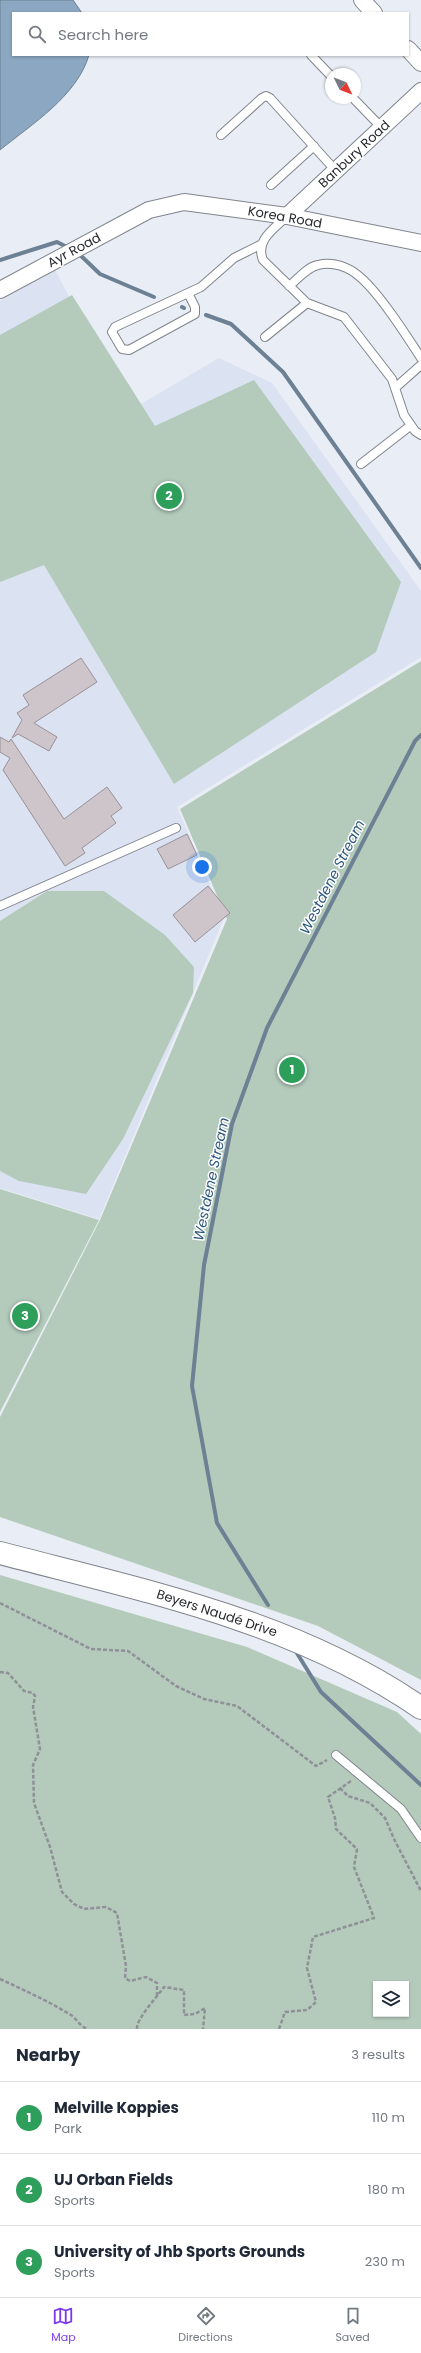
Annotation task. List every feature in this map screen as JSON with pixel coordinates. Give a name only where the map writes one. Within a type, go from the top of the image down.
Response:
[{"type":"main road","name":"Beyers Naudé Drive","points":[[0,1539],[189,1590],[261,1615],[346,1651],[421,1692]]},
{"type":"main road","name":"Beyers Naudé Drive","points":[[0,1553],[185,1601],[282,1635],[343,1663],[421,1708]]},
{"type":"street","points":[[362,0],[373,12]]},
{"type":"street","points":[[409,50],[421,63]]},
{"type":"street","name":"Banbury Road","points":[[287,216],[421,91]]},
{"type":"street","name":"Korea Road","points":[[148,210],[172,204],[196,202],[287,216],[421,243]]},
{"type":"street","name":"Ayr Road","points":[[0,290],[148,210]]},
{"type":"lane","points":[[312,56],[325,70]]},
{"type":"lane","points":[[221,135],[266,96],[270,98],[336,171]]},
{"type":"lane","points":[[359,104],[382,128]]},
{"type":"lane","points":[[271,185],[314,146]]},
{"type":"lane","points":[[188,293],[195,307],[195,314],[129,350],[122,349],[112,332],[115,327],[188,293],[201,287],[234,258],[260,245],[265,237],[287,216]]},
{"type":"lane","points":[[260,245],[260,252],[263,260],[307,303],[337,313],[344,318],[392,379],[404,414],[410,426],[421,435]]},
{"type":"lane","points":[[289,286],[311,267],[318,264],[332,263],[346,268],[360,277],[376,295],[421,358]]},
{"type":"lane","points":[[265,337],[307,303]]},
{"type":"lane","points":[[395,388],[421,365]]},
{"type":"lane","points":[[361,464],[410,426]]},
{"type":"lane","points":[[0,906],[176,828]]},
{"type":"lane","points":[[336,1755],[401,1809],[421,1838]]},
{"type":"path","points":[[0,1603],[91,1649],[128,1651],[176,1686],[204,1699],[237,1706],[316,1766],[336,1755]]},
{"type":"path","points":[[0,1672],[8,1673],[24,1690],[33,1693],[35,1696],[33,1707],[40,1749],[33,1765],[34,1803],[50,1847],[62,1892],[74,1904],[84,1909],[106,1907],[117,1913],[126,1966],[125,1978],[130,1981],[146,1977],[157,1983],[157,1997]]},
{"type":"path","points":[[279,2029],[285,2012],[307,2010],[316,2002],[307,1968],[313,1937],[374,1918],[354,1866],[357,1849],[336,1829],[336,1818],[328,1797],[360,1775]]},
{"type":"path","points":[[340,1788],[348,1796],[370,1803],[385,1818],[394,1841],[421,1891]]},
{"type":"path","points":[[0,1979],[33,1994],[66,2013],[88,2029]]},
{"type":"path","points":[[137,2029],[136,2025],[147,2008],[164,1987],[184,1990],[184,2015],[195,2014],[205,2008],[204,2029]]},
{"type":"shaded area","points":[[55,270],[129,411],[219,358],[272,383],[421,591],[421,657],[177,807],[224,918],[99,1219],[0,1188],[0,301]]},
{"type":"green space","points":[[72,295],[155,426],[254,380],[401,582],[376,652],[174,784],[44,565],[0,582],[0,335]]},
{"type":"green space","points":[[421,661],[421,1680],[318,1626],[0,1517],[0,1417],[100,1220],[227,919],[180,809]]},
{"type":"green space","points":[[47,891],[104,891],[165,935],[194,967],[193,993],[123,1139],[86,1194],[19,1181],[0,1171],[0,921]]},
{"type":"green space","points":[[0,1189],[99,1220],[0,1412]]},
{"type":"green space","points":[[0,1575],[247,1647],[397,1712],[421,1734],[421,2029],[0,2029]]},
{"type":"water","points":[[0,0],[73,0],[81,12],[12,12],[12,56],[89,56],[83,70],[75,83],[64,96],[39,119],[0,150]]},
{"type":"building","points":[[81,658],[97,682],[34,723],[57,737],[49,751],[18,734],[12,738],[22,720],[17,713],[29,705],[23,695]]},
{"type":"building","points":[[0,737],[9,742],[11,739],[64,819],[107,787],[122,808],[111,816],[116,823],[82,848],[85,853],[65,866],[3,770],[10,758],[0,752]]},
{"type":"building","points":[[187,834],[197,855],[168,869],[157,849]]},
{"type":"building","points":[[208,886],[230,913],[195,942],[173,915]]},
{"type":"waterway","points":[[0,260],[57,242],[69,248]]},
{"type":"waterway","points":[[77,252],[100,274],[154,297]]},
{"type":"waterway","points":[[206,315],[231,324],[283,372],[421,568]]},
{"type":"waterway","name":"Westdene Stream","points":[[268,1605],[217,1523],[192,1386],[204,1265],[232,1124],[267,1028],[415,741],[421,735]]},
{"type":"waterway","name":"Westdene Stream","points":[[295,1650],[321,1692],[421,1785]]},
{"type":"place","name":"UJ Orban Fields","points":[[169,496]]},
{"type":"place","name":"Melville Koppies","points":[[292,1070]]},
{"type":"place","name":"University of Jhb Sports Grounds","points":[[25,1316]]}]
